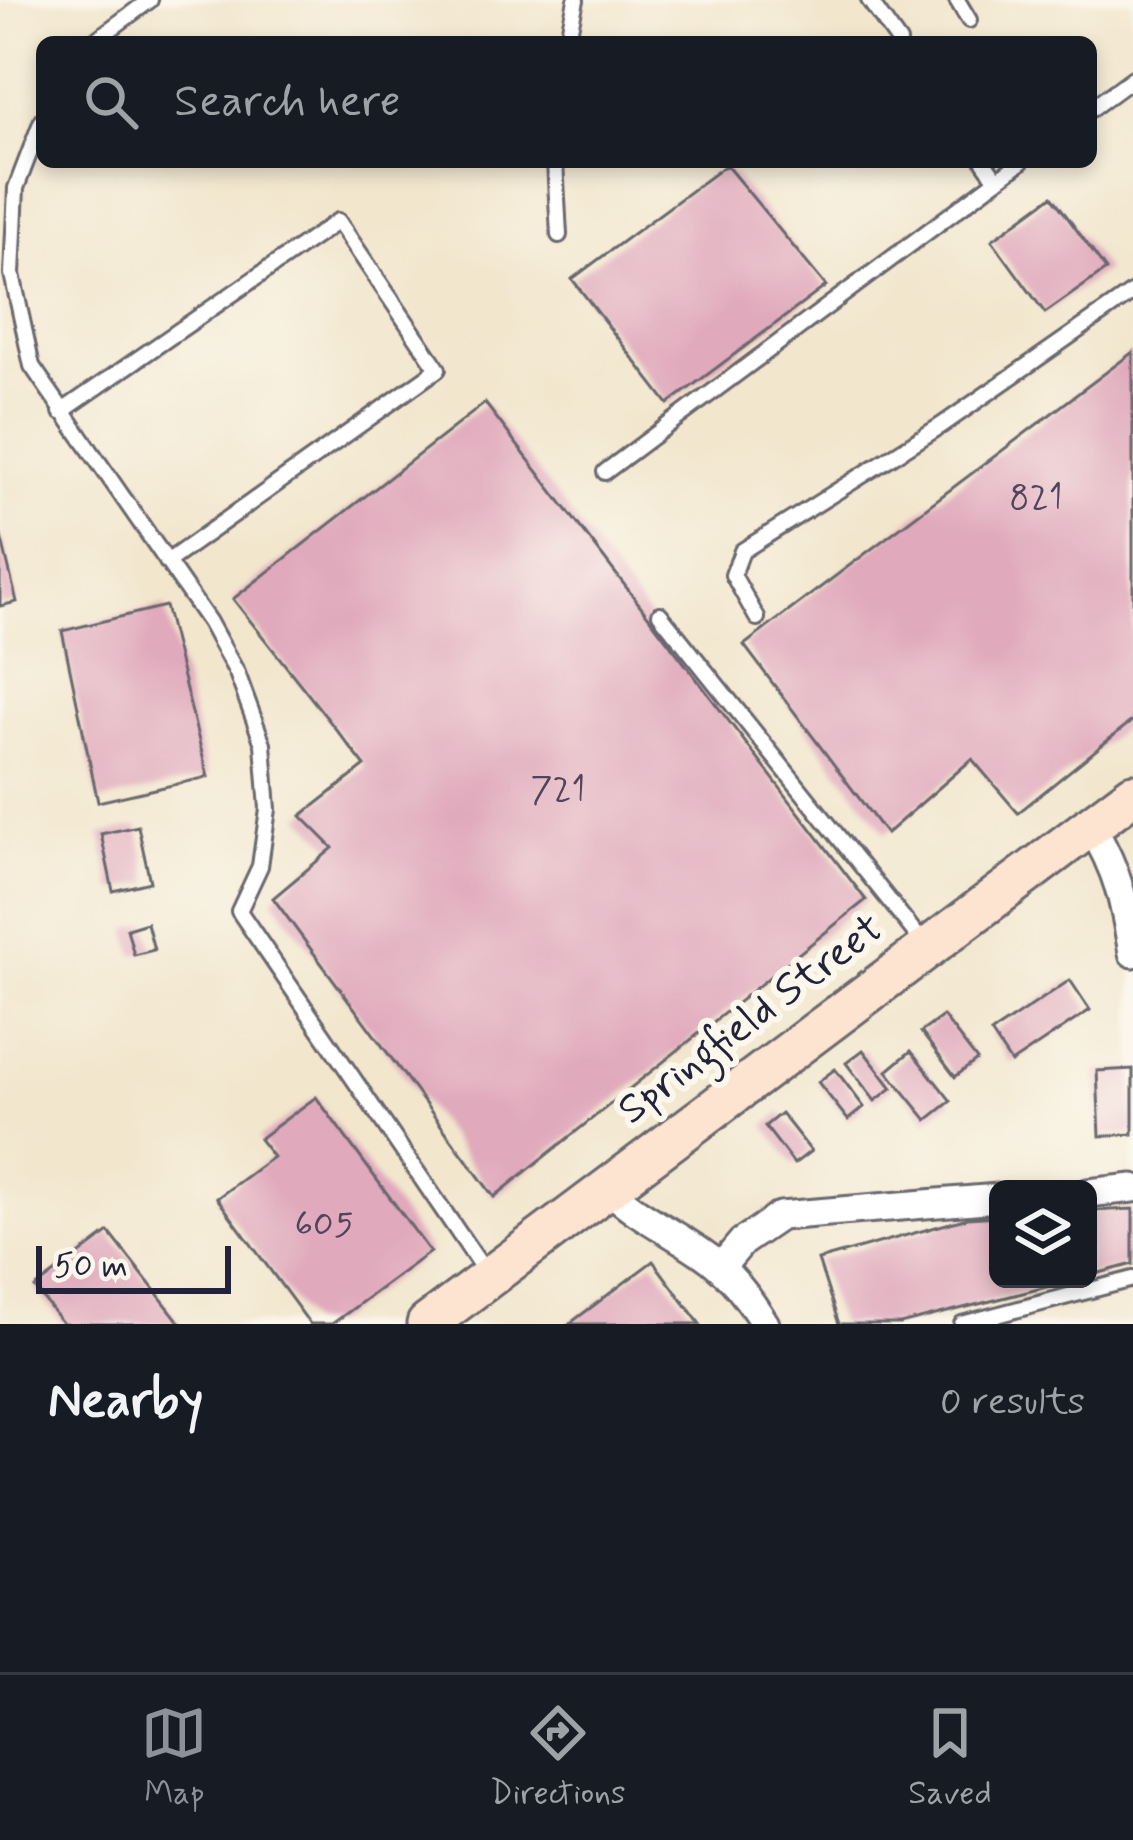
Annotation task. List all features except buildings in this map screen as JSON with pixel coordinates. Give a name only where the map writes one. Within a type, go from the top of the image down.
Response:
[{"type":"main road","name":"Springfield Street","points":[[427,1324],[1133,794]]},
{"type":"street","points":[[1090,826],[1110,857],[1122,892],[1133,953]]},
{"type":"street","points":[[608,1188],[623,1204],[721,1267],[765,1324]]},
{"type":"street","points":[[1097,1192],[1133,1188]]},
{"type":"street","points":[[721,1267],[742,1242],[781,1216],[989,1199]]},
{"type":"lane","points":[[101,36],[150,0]]},
{"type":"lane","points":[[568,36],[576,0]]},
{"type":"lane","points":[[869,0],[894,36]]},
{"type":"lane","points":[[957,0],[969,20]]},
{"type":"lane","points":[[1097,105],[1133,78]]},
{"type":"lane","points":[[36,136],[16,188],[12,274],[32,366],[209,622],[237,673],[263,744],[268,809],[260,866],[239,911],[489,1277]]},
{"type":"lane","points":[[556,168],[559,235]]},
{"type":"lane","points":[[988,168],[997,180]]},
{"type":"lane","points":[[605,472],[1013,168]]},
{"type":"lane","points":[[61,412],[338,221],[438,369],[167,562]]},
{"type":"lane","points":[[757,618],[733,575],[742,551],[942,425],[1133,292]]},
{"type":"lane","points":[[660,614],[927,948]]},
{"type":"lane","points":[[962,1324],[1133,1279]]}]
